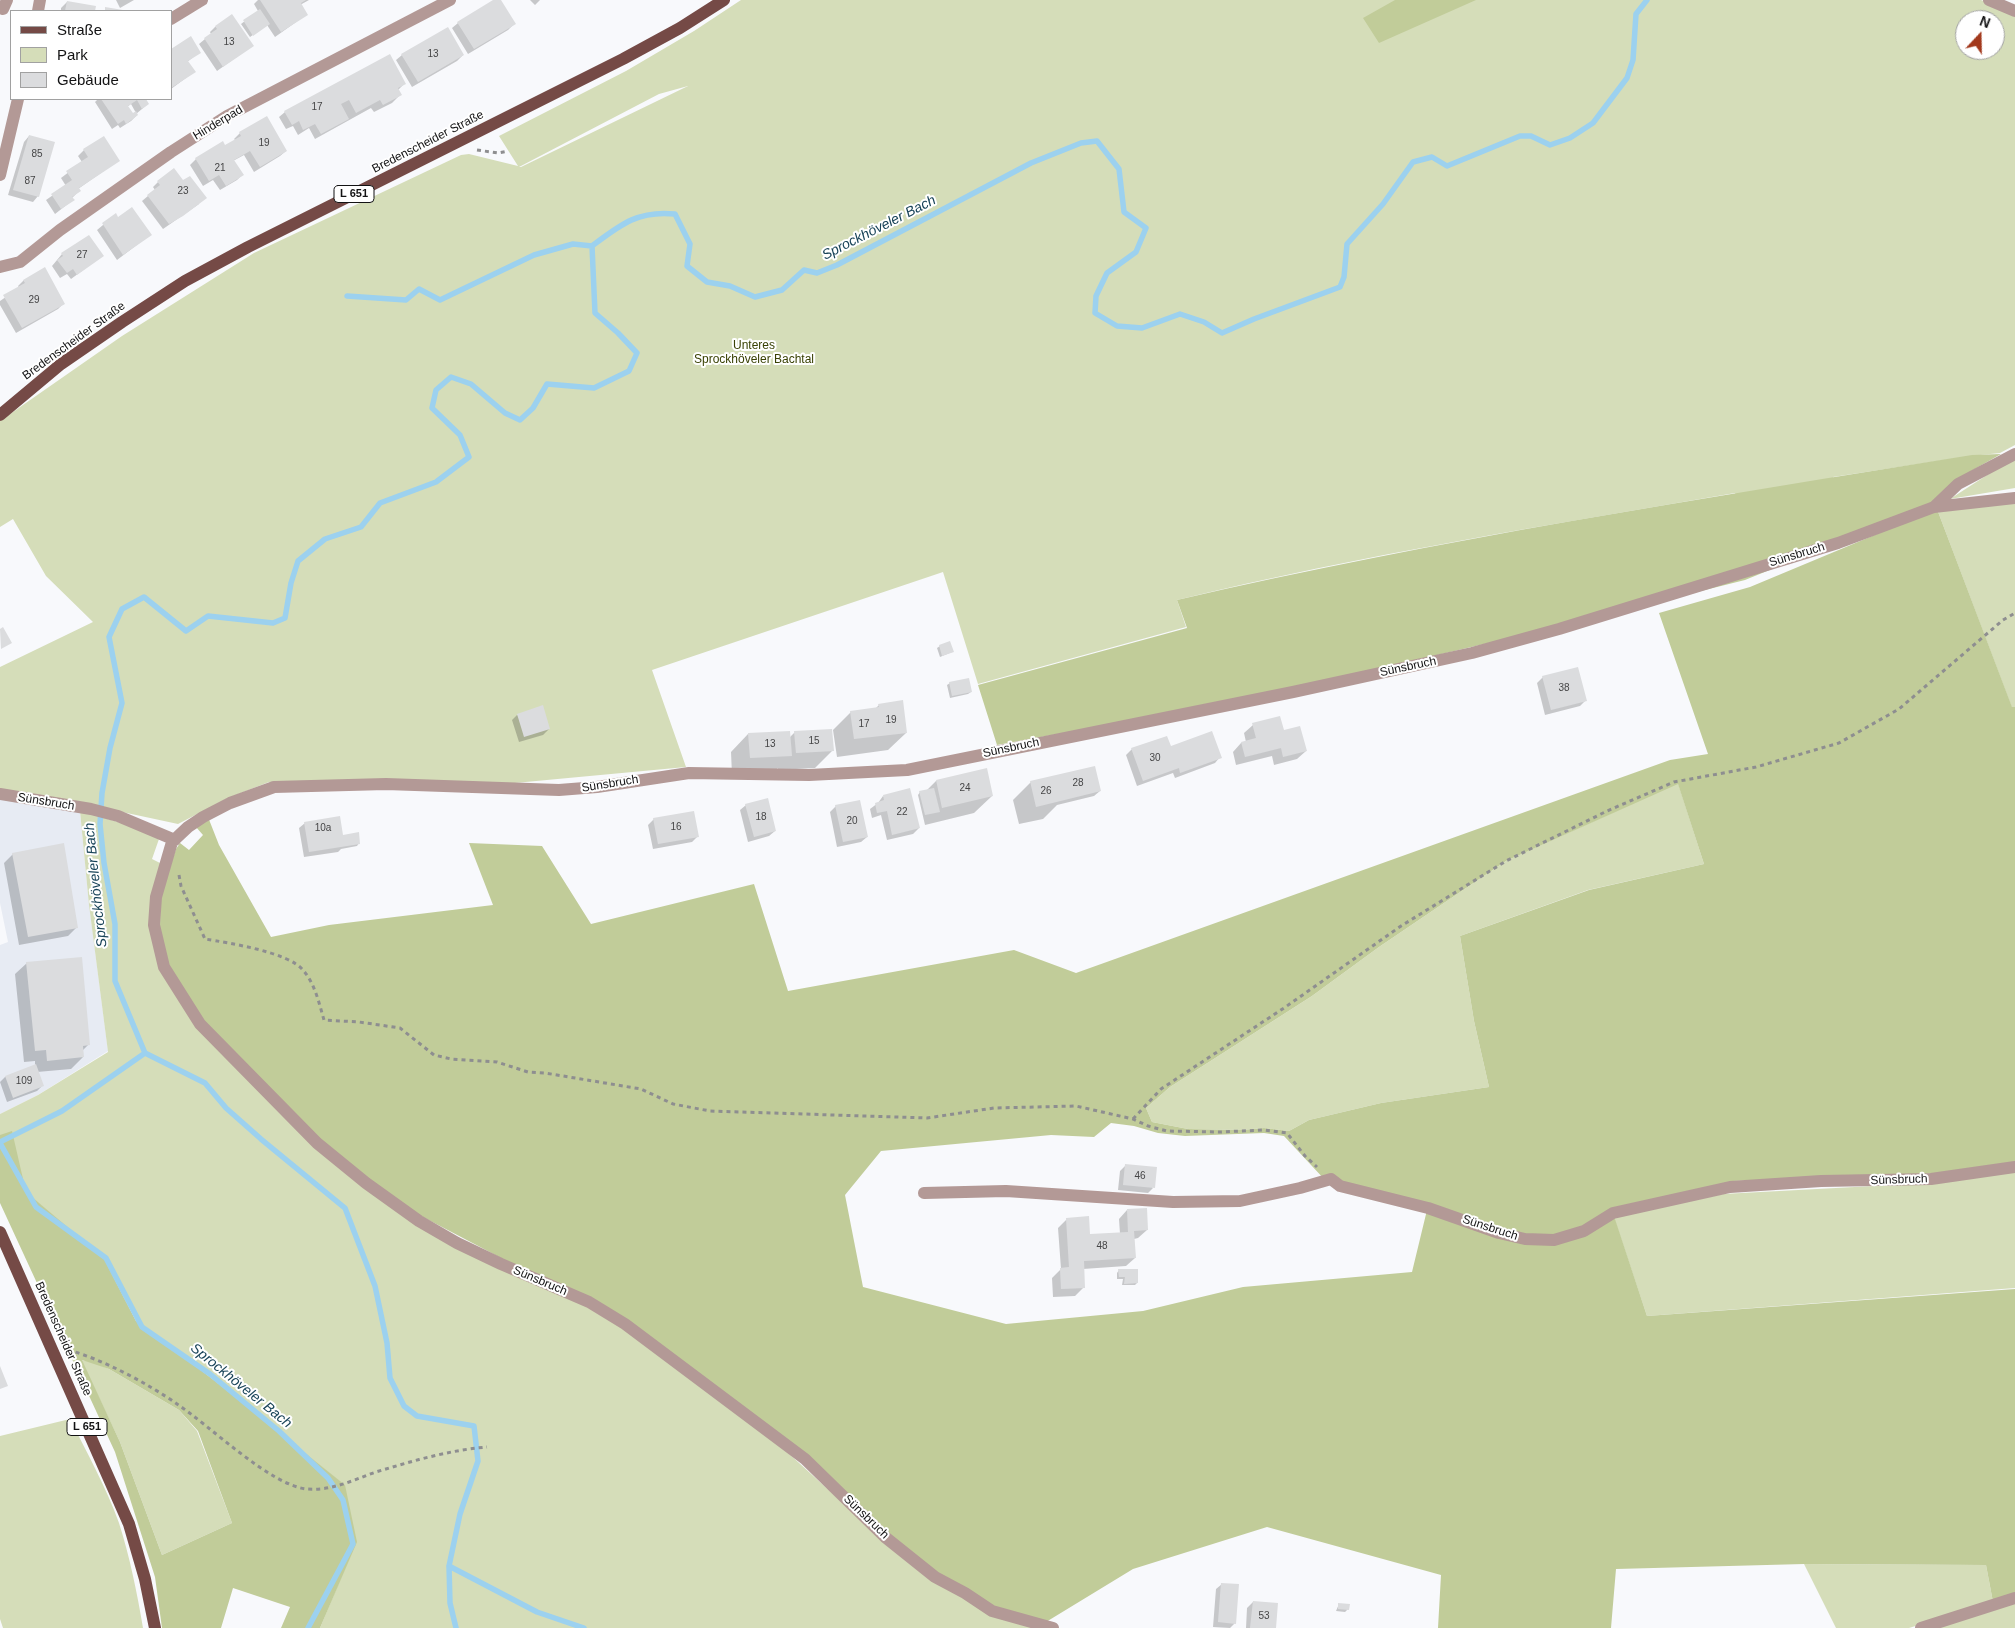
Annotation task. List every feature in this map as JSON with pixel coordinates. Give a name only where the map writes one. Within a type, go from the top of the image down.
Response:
[{"type":"main road","name":"Bredenscheider Straße","points":[[0,415],[61,364],[185,281],[248,246],[623,59],[680,28],[724,0]]},
{"type":"main road","name":"Bredenscheider Straße","points":[[0,1232],[129,1524],[145,1579],[154,1628]]},
{"type":"street","points":[[172,18],[202,0]]},
{"type":"street","name":"Hinderpad","points":[[0,267],[20,262],[60,230],[170,152],[227,116],[450,0]]},
{"type":"street","points":[[1989,0],[2015,11]]},
{"type":"street","points":[[0,175],[3,152],[18,100]]},
{"type":"street","points":[[1934,506],[1964,480],[2015,454]]},
{"type":"street","name":"Sünsbruch","points":[[1053,1628],[992,1610],[935,1577],[885,1537],[804,1459],[625,1324],[589,1302],[501,1264],[457,1243],[419,1221],[366,1183],[318,1143],[200,1024],[164,968],[154,925],[156,897],[174,841],[203,816],[230,803],[274,787],[386,784],[559,790],[597,787],[689,773],[809,775],[907,770],[1293,692],[1472,653],[1560,629],[1838,543],[1934,506],[2015,498]]},
{"type":"street","name":"Sünsbruch","points":[[0,794],[118,816],[174,841]]},
{"type":"street","name":"Sünsbruch","points":[[1331,1179],[1340,1186],[1428,1208],[1524,1239],[1554,1240],[1584,1231],[1613,1213],[1730,1187],[1821,1181],[1931,1179],[2015,1167]]},
{"type":"street","points":[[924,1193],[1006,1191],[1154,1202],[1240,1201],[1310,1186],[1331,1179]]},
{"type":"street","points":[[1922,1628],[2015,1598]]},
{"type":"path","points":[[461,140],[478,151],[498,153],[508,151]]},
{"type":"path","points":[[1133,1119],[1161,1089],[1284,1008],[1401,926],[1506,861],[1607,811],[1674,782],[1756,767],[1839,743],[1899,709],[2003,620],[2015,613]]},
{"type":"path","points":[[178,868],[181,886],[205,939],[240,944],[291,961],[303,970],[316,992],[324,1020],[359,1022],[400,1028],[434,1055],[451,1059],[497,1062],[528,1072],[545,1073],[641,1089],[673,1104],[710,1112],[927,1118],[994,1108],[1076,1106],[1133,1119],[1157,1129],[1228,1132],[1264,1130],[1287,1133],[1305,1156],[1331,1179]]},
{"type":"path","points":[[50,1346],[94,1358],[177,1403],[273,1475],[294,1486],[328,1489],[377,1472],[466,1448],[487,1447]]},
{"type":"shaded area","points":[[0,798],[80,811],[89,904],[108,1051],[38,1095],[0,1114],[0,945],[8,942],[0,903]]},
{"type":"green space","name":"Unteres Sprockhöveler Bachtal","points":[[741,0],[1981,0],[2015,14],[2015,445],[2000,453],[1833,477],[1842,522],[1736,495],[1735,493],[1385,555],[1246,584],[1177,600],[1186,627],[978,684],[943,572],[652,670],[686,767],[504,784],[331,781],[269,782],[228,798],[178,824],[71,801],[0,791],[0,667],[93,622],[46,576],[13,519],[0,527],[0,421],[122,336],[254,253],[461,155],[469,154],[518,166],[499,136],[626,71],[694,31]],"holes":[[[688,86],[519,167],[659,94]]]},
{"type":"green space","points":[[1395,0],[1476,0],[1379,43],[1363,18]]},
{"type":"green space","points":[[2001,454],[1966,474],[1932,504],[1745,580],[1565,625],[1250,699],[997,745],[978,685],[1187,628],[1177,600],[1374,558],[1573,521],[1972,455]]},
{"type":"green space","points":[[2015,457],[2015,488],[1950,499]]},
{"type":"green space","points":[[2015,500],[2015,707],[2012,708],[1937,509]]},
{"type":"green space","points":[[1937,509],[2012,707],[2015,707],[2015,1164],[1950,1173],[1733,1181],[1612,1210],[1647,1316],[2015,1289],[2015,1594],[1993,1602],[1986,1565],[1804,1564],[1616,1569],[1611,1628],[1438,1628],[1441,1575],[1267,1527],[1133,1569],[1046,1622],[994,1607],[939,1575],[646,1334],[421,1216],[369,1179],[321,1140],[205,1023],[167,966],[160,928],[161,893],[176,849],[180,843],[189,850],[203,835],[196,827],[208,817],[219,845],[271,937],[329,925],[493,905],[469,843],[542,846],[591,924],[754,884],[788,991],[1014,950],[1076,973],[1670,760],[1708,754],[1659,613],[1750,587]],"holes":[[[1678,784],[1704,864],[1589,890],[1460,936],[1474,1021],[1489,1087],[1381,1103],[1309,1120],[1289,1131],[1264,1128],[1242,1130],[1188,1129],[1152,1122],[1146,1108],[1170,1087],[1312,996],[1379,947],[1506,861]],[[1111,1123],[1134,1126],[1158,1133],[1185,1136],[1264,1133],[1284,1136],[1325,1180],[1427,1210],[1412,1272],[1243,1287],[1143,1311],[1006,1324],[863,1287],[845,1195],[881,1151],[1051,1135],[1094,1137]]]},
{"type":"green space","points":[[1678,783],[1704,864],[1588,890],[1460,936],[1474,1021],[1489,1087],[1381,1103],[1309,1120],[1289,1131],[1264,1128],[1242,1130],[1188,1129],[1152,1122],[1146,1108],[1170,1087],[1312,996],[1379,947],[1506,861]]},
{"type":"green space","points":[[80,811],[125,824],[159,839],[152,859],[160,863],[366,1189],[572,1298],[643,1341],[775,1441],[879,1536],[1043,1628],[320,1628],[356,1542],[344,1485],[137,1321],[102,1257],[25,1192],[0,1135],[0,1114],[38,1095],[108,1052],[89,905]]},
{"type":"green space","points":[[12,1131],[26,1192],[103,1257],[136,1321],[215,1381],[345,1485],[357,1542],[320,1628],[281,1628],[290,1607],[233,1588],[221,1628],[162,1628],[155,1577],[115,1452],[0,1203],[0,1135]],"holes":[[[82,1360],[109,1369],[179,1410],[198,1431],[232,1523],[162,1555],[120,1442]]]},
{"type":"green space","points":[[2015,1171],[2015,1288],[1647,1316],[1614,1218],[1723,1194],[1930,1183]]},
{"type":"green space","points":[[81,1360],[109,1369],[179,1410],[197,1431],[232,1523],[162,1555],[120,1442]]},
{"type":"green space","points":[[70,1419],[102,1483],[119,1523],[133,1575],[143,1628],[3,1628],[0,1619],[0,1436]]},
{"type":"green space","points":[[1804,1564],[1986,1565],[1993,1602],[1909,1628],[1836,1628]]},
{"type":"green space","points":[[2015,1602],[2015,1628],[1930,1628]]},
{"type":"building","points":[[260,0],[306,0],[301,3],[308,15],[281,32]]},
{"type":"building","points":[[493,0],[501,0],[516,24],[474,49],[457,22]]},
{"type":"building","points":[[67,1],[96,6],[95,10],[65,10]]},
{"type":"building","points":[[105,7],[123,10],[105,10]]},
{"type":"building","points":[[260,9],[270,24],[253,36],[243,20]]},
{"type":"building","points":[[232,14],[254,46],[223,67],[204,38],[217,29],[215,26]]},
{"type":"building","points":[[448,27],[464,55],[418,82],[401,54]]},
{"type":"building","points":[[191,36],[201,53],[188,61],[196,72],[172,87],[172,48]]},
{"type":"building","points":[[390,54],[406,84],[398,88],[402,95],[383,105],[380,100],[356,113],[349,100],[341,104],[349,119],[321,134],[315,124],[303,130],[299,121],[292,125],[284,111]]},
{"type":"building","points":[[102,100],[137,100],[128,106],[133,113],[136,111],[138,115],[126,124],[124,120],[118,124]]},
{"type":"building","points":[[137,100],[147,100],[149,104],[142,109]]},
{"type":"building","points":[[267,116],[287,151],[260,167],[250,151],[234,160],[244,175],[226,186],[219,175],[209,181],[195,158],[223,141],[225,145],[241,136],[239,132]]},
{"type":"building","points":[[29,135],[55,142],[39,197],[13,190]]},
{"type":"building","points":[[104,136],[120,161],[79,188],[81,191],[72,197],[75,200],[61,209],[51,194],[72,180],[66,171],[88,157],[83,149]]},
{"type":"building","points":[[174,168],[183,180],[190,176],[207,198],[169,224],[147,195],[160,185],[157,181]]},
{"type":"building","points":[[132,207],[152,235],[123,255],[102,223],[116,213],[118,217]]},
{"type":"building","points":[[89,235],[104,256],[77,275],[73,269],[67,273],[57,260],[63,256],[61,253]]},
{"type":"building","points":[[45,267],[65,304],[22,328],[3,295],[25,283],[23,280]]},
{"type":"building","points":[[3,627],[12,643],[1,649],[0,629]]},
{"type":"building","points":[[950,641],[954,652],[942,656],[939,645]]},
{"type":"building","points":[[1578,667],[1587,701],[1551,710],[1542,676]]},
{"type":"building","points":[[969,678],[972,692],[952,696],[949,682]]},
{"type":"building","points":[[903,700],[907,733],[854,739],[850,711],[879,707],[878,704]]},
{"type":"building","points":[[543,705],[550,729],[524,737],[517,714]]},
{"type":"building","points":[[1280,716],[1284,730],[1300,726],[1307,751],[1283,757],[1281,748],[1245,757],[1241,742],[1256,738],[1252,723]]},
{"type":"building","points":[[832,729],[834,751],[796,753],[794,731]]},
{"type":"building","points":[[790,731],[792,756],[750,758],[748,733]]},
{"type":"building","points":[[1212,731],[1222,758],[1180,773],[1179,768],[1143,781],[1131,748],[1167,736],[1171,746]]},
{"type":"building","points":[[1095,766],[1101,791],[1036,807],[1030,781]]},
{"type":"building","points":[[987,768],[993,796],[942,808],[936,780]]},
{"type":"building","points":[[910,788],[920,828],[892,835],[887,811],[877,813],[875,803],[884,800],[883,795]]},
{"type":"building","points":[[934,788],[940,812],[925,815],[919,791]]},
{"type":"building","points":[[768,798],[776,831],[754,837],[745,804]]},
{"type":"building","points":[[860,800],[868,837],[843,842],[835,805]]},
{"type":"building","points":[[694,811],[699,837],[658,844],[653,818]]},
{"type":"building","points":[[340,816],[343,835],[359,832],[360,844],[309,852],[304,822]]},
{"type":"building","points":[[64,843],[78,928],[28,937],[12,853]]},
{"type":"building","points":[[82,957],[90,1045],[83,1046],[84,1057],[47,1061],[46,1050],[35,1051],[26,962]]},
{"type":"building","points":[[36,1064],[44,1086],[13,1098],[5,1076]]},
{"type":"building","points":[[1125,1164],[1157,1167],[1155,1188],[1123,1185]]},
{"type":"building","points":[[1147,1208],[1148,1230],[1134,1231],[1136,1258],[1084,1261],[1085,1288],[1061,1289],[1060,1268],[1069,1267],[1066,1218],[1089,1216],[1090,1234],[1128,1232],[1127,1209]]},
{"type":"building","points":[[1118,1269],[1138,1269],[1138,1283],[1124,1284],[1125,1277],[1119,1277]]},
{"type":"building","points":[[0,1366],[8,1386],[0,1389]]},
{"type":"building","points":[[1221,1583],[1239,1584],[1236,1624],[1218,1622]]},
{"type":"building","points":[[1253,1601],[1278,1603],[1276,1628],[1250,1628]]},
{"type":"building","points":[[1338,1603],[1350,1604],[1349,1610],[1338,1609]]},
{"type":"waterway","name":"Sprockhöveler Bach","points":[[456,1628],[450,1603],[449,1566],[460,1514],[478,1461],[474,1426],[417,1416],[404,1406],[390,1378],[387,1343],[375,1286],[345,1208],[226,1108],[205,1083],[145,1053],[115,981],[115,924],[104,863],[100,824],[102,793],[110,748],[122,703],[109,637],[122,609],[144,597],[186,631],[208,616],[273,623],[285,618],[291,583],[298,561],[325,539],[361,527],[380,503],[436,482],[469,457],[460,435],[432,408],[436,390],[451,377],[471,384],[505,413],[520,420],[533,408],[547,384],[594,388],[629,371],[637,353],[595,313],[592,246],[621,226],[640,217],[650,214],[675,214],[690,244],[687,266],[707,282],[730,286],[755,297],[782,290],[804,270],[817,273],[837,265],[1031,163],[1081,143],[1097,141],[1119,169],[1124,212],[1146,228],[1136,252],[1107,273],[1096,296],[1095,313],[1117,326],[1142,328],[1180,314],[1204,322],[1222,333],[1340,287],[1344,277],[1347,244],[1383,204],[1413,162],[1432,157],[1447,166],[1520,136],[1531,136],[1550,145],[1570,138],[1593,123],[1627,78],[1633,60],[1636,14],[1647,0]]},
{"type":"waterway","points":[[347,296],[406,300],[419,289],[440,300],[534,255],[573,244],[592,246]]},
{"type":"waterway","name":"Sprockhöveler Bach","points":[[0,1142],[62,1111],[145,1053]]},
{"type":"waterway","name":"Sprockhöveler Bach","points":[[0,1143],[36,1207],[106,1258],[142,1327],[210,1374],[279,1431],[328,1478],[343,1500],[353,1544],[308,1628]]},
{"type":"waterway","points":[[449,1566],[537,1612],[584,1628]]}]
